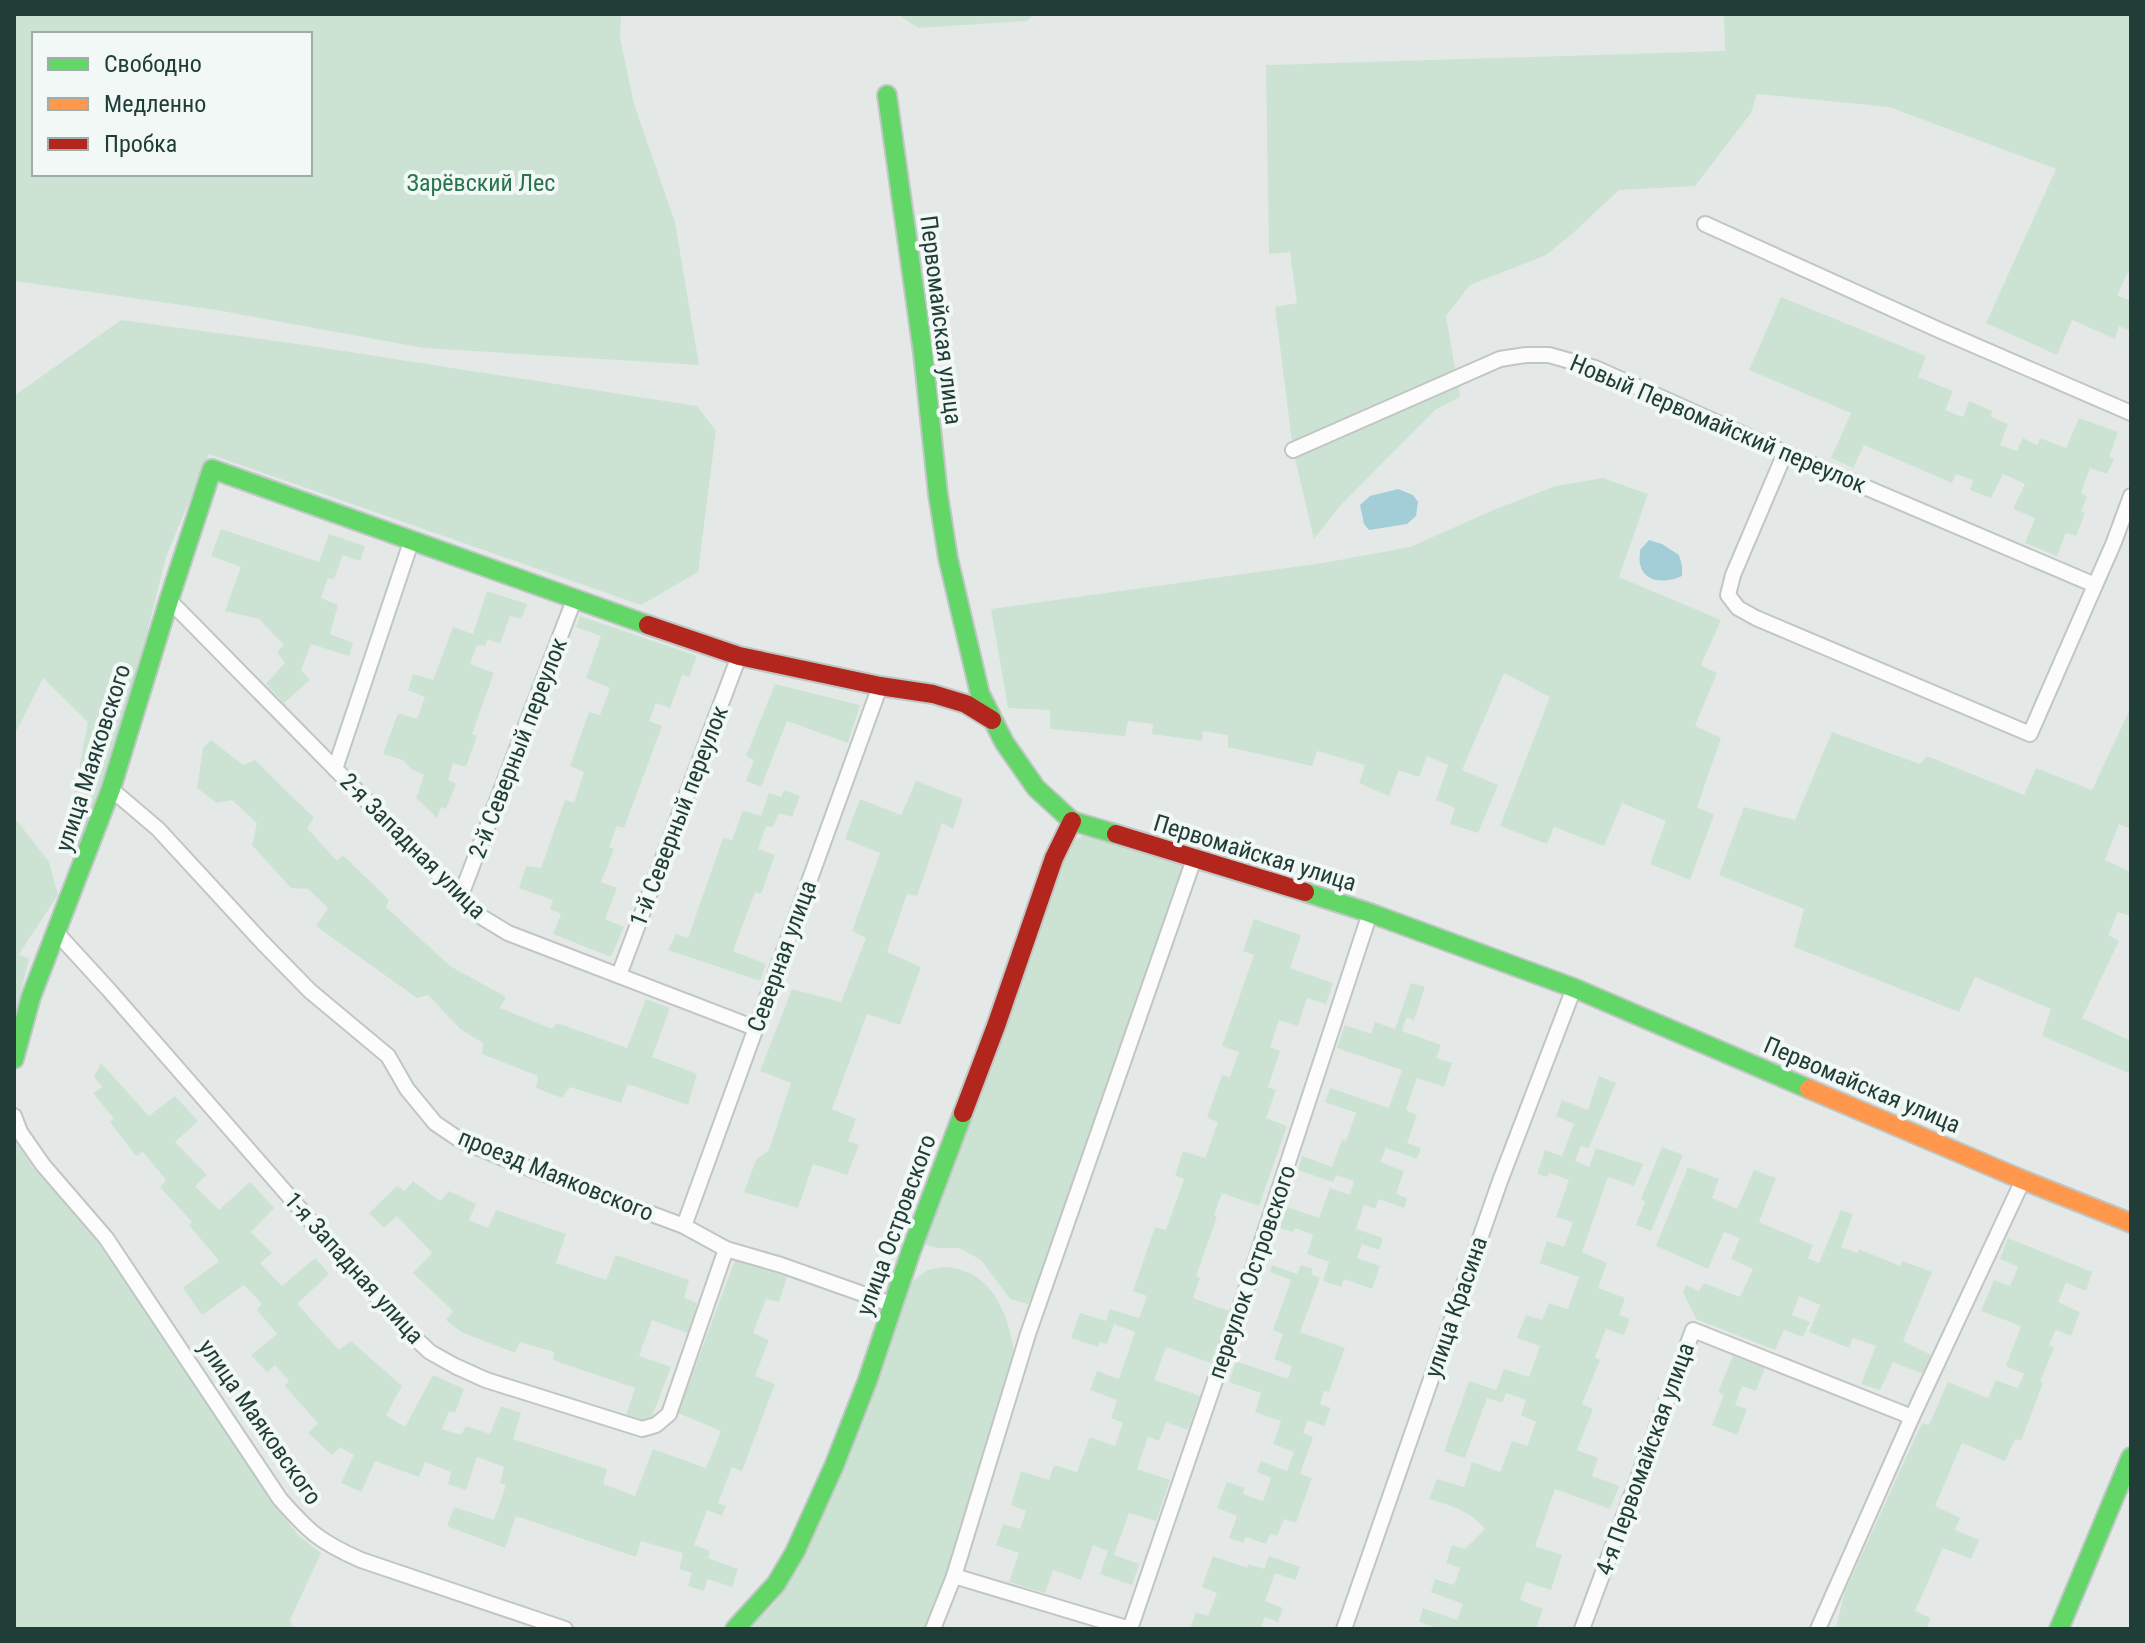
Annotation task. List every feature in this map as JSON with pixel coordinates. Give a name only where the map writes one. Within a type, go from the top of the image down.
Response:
[{"type":"street","name":"Первомайская улица","points":[[887,95],[923,353],[938,494],[948,558],[976,680],[1004,742],[1036,788],[1072,821],[1370,913],[1574,988],[2131,1223]]},
{"type":"street","points":[[1705,224],[2131,413]]},
{"type":"street","name":"Новый Первомайский переулок","points":[[1293,450],[1500,359],[1549,355],[1595,368],[2095,585]]},
{"type":"street","points":[[1785,453],[1733,575],[1728,595],[1738,608],[2030,734],[2131,496]]},
{"type":"street","name":"улица Маяковского","points":[[14,1059],[31,997],[111,789],[212,469],[411,542]]},
{"type":"street","points":[[335,769],[411,542],[739,656],[786,668],[933,694],[966,704],[992,720]]},
{"type":"street","name":"2-я Западная улица","points":[[169,600],[480,916],[508,933],[755,1028]]},
{"type":"street","name":"2-й Северный переулок","points":[[461,895],[574,600]]},
{"type":"street","name":"1-й Северный переулок","points":[[619,975],[739,656]]},
{"type":"street","name":"Северная улица","points":[[684,1226],[880,686]]},
{"type":"street","name":"проезд Маяковского","points":[[111,789],[158,829],[310,991],[388,1056],[407,1089],[435,1123],[460,1140],[684,1226],[726,1249],[891,1304]]},
{"type":"street","name":"улица Островского","points":[[735,1629],[776,1584],[814,1512],[867,1382],[891,1304],[996,1026],[1054,858],[1072,821]]},
{"type":"street","points":[[933,1629],[954,1576],[1028,1334],[1194,859]]},
{"type":"street","name":"переулок Островского","points":[[954,1576],[1130,1629],[1370,913]]},
{"type":"street","name":"1-я Западная улица","points":[[56,932],[404,1328],[430,1352],[455,1366],[486,1380],[642,1429],[656,1425],[669,1414],[726,1249]]},
{"type":"street","name":"улица Красина","points":[[1344,1629],[1500,1181],[1574,988]]},
{"type":"street","name":"улица Маяковского","points":[[14,1116],[20,1132],[43,1165],[106,1238],[273,1488],[306,1529],[329,1546],[361,1560],[565,1629]]},
{"type":"street","points":[[1818,1629],[1912,1417],[2023,1180]]},
{"type":"street","name":"4-я Первомайская улица","points":[[1582,1629],[1693,1330],[1912,1417]]},
{"type":"street","points":[[2059,1629],[2131,1457]]},
{"type":"green space","name":"Зарёвский Лес","points":[[14,14],[621,14],[620,38],[634,104],[675,222],[699,365],[424,348],[216,310],[14,281]]},
{"type":"green space","points":[[897,14],[1035,14],[1027,21],[918,28]]},
{"type":"green space","points":[[1724,14],[2131,14],[2131,266],[2117,295],[2131,301],[2131,331],[2119,326],[2115,339],[2072,320],[2057,355],[1986,323],[2056,169],[1889,107],[1757,94],[1751,113],[1695,186],[1619,190],[1546,255],[1470,285],[1446,316],[1460,397],[1435,410],[1341,505],[1314,539],[1293,450],[1275,307],[1297,303],[1290,252],[1269,254],[1266,65],[1725,51]]},
{"type":"green space","points":[[1781,297],[1926,356],[1918,377],[1953,391],[1945,410],[1963,417],[1969,401],[1992,411],[1991,417],[2008,424],[2000,445],[2017,451],[2023,438],[2037,445],[2040,438],[2066,448],[2079,418],[2118,432],[2109,457],[2114,459],[2107,474],[2090,468],[2081,493],[2087,497],[2081,511],[2085,513],[2076,536],[2066,533],[2057,556],[2025,543],[2035,518],[2013,509],[2025,484],[2003,474],[1991,498],[1970,490],[1973,480],[1956,474],[1952,483],[1864,445],[1853,468],[1831,458],[1851,413],[1749,370]]},
{"type":"green space","points":[[121,320],[305,345],[697,406],[716,431],[698,572],[641,605],[209,454],[166,557],[115,761],[81,862],[70,817],[88,722],[43,678],[14,736],[14,396]]},
{"type":"green space","points":[[1603,478],[1648,494],[1619,577],[1721,620],[1701,665],[1717,673],[1695,726],[1721,738],[1697,807],[1714,815],[1690,880],[1650,864],[1666,821],[1622,803],[1604,846],[1554,827],[1547,844],[1500,826],[1550,697],[1504,673],[1462,770],[1498,785],[1478,833],[1450,824],[1455,808],[1436,800],[1448,765],[1427,756],[1419,777],[1399,770],[1389,796],[1359,783],[1365,765],[1317,751],[1312,766],[1228,747],[1228,735],[1203,731],[1202,741],[1152,734],[1153,724],[1128,721],[1125,736],[1050,729],[1050,710],[1008,708],[991,609],[1323,563],[1410,547],[1556,486]]},
{"type":"green space","points":[[221,529],[319,562],[329,534],[365,546],[360,561],[343,555],[334,579],[328,578],[321,598],[338,605],[330,634],[353,643],[349,656],[311,644],[301,670],[310,680],[284,703],[266,684],[285,663],[277,652],[284,645],[259,619],[225,611],[241,567],[211,556]]},
{"type":"green space","points":[[487,591],[527,604],[521,619],[510,616],[500,644],[488,639],[485,646],[477,645],[470,664],[494,673],[472,734],[477,736],[466,767],[453,763],[448,780],[456,784],[446,809],[441,807],[437,818],[416,798],[424,775],[411,769],[403,760],[383,754],[398,713],[417,719],[425,697],[408,690],[413,674],[433,680],[453,627],[473,634]]},
{"type":"green space","points":[[580,616],[697,656],[689,677],[682,675],[670,708],[656,703],[649,721],[662,726],[624,828],[617,826],[609,847],[614,849],[601,882],[617,888],[605,919],[624,927],[611,957],[553,934],[561,914],[550,909],[553,900],[519,888],[526,866],[541,868],[565,800],[574,803],[584,772],[570,766],[589,712],[600,715],[610,688],[586,678],[601,636],[576,627]]},
{"type":"green space","points":[[775,684],[860,705],[848,743],[787,721],[761,787],[746,781],[754,760],[746,756]]},
{"type":"green space","points":[[2131,707],[2131,829],[2119,824],[2105,860],[2131,872],[2131,914],[2118,912],[2108,935],[2119,941],[2082,1018],[2131,1041],[2131,1074],[2042,1036],[2051,1009],[1975,977],[1959,1012],[1794,947],[1804,909],[1719,875],[1744,807],[1795,820],[1832,732],[1920,764],[1927,756],[2024,795],[2036,768],[2092,790]]},
{"type":"green space","points":[[211,740],[243,765],[255,760],[314,818],[307,828],[337,861],[343,855],[389,900],[386,907],[450,966],[506,997],[500,1008],[552,1029],[557,1023],[627,1048],[646,999],[670,1008],[652,1057],[697,1074],[688,1105],[628,1084],[621,1103],[570,1087],[562,1098],[536,1088],[538,1076],[482,1054],[483,1043],[460,1029],[428,995],[417,998],[316,926],[328,908],[308,889],[291,888],[252,845],[257,823],[232,800],[217,803],[197,788],[203,748]]},
{"type":"green space","points":[[916,781],[963,799],[953,829],[942,823],[917,896],[907,894],[887,952],[921,967],[900,1025],[867,1014],[832,1109],[856,1119],[848,1141],[859,1145],[847,1175],[813,1164],[798,1208],[744,1192],[756,1160],[769,1150],[791,1083],[760,1071],[792,989],[841,1002],[866,938],[852,931],[880,853],[845,839],[860,799],[901,815]]},
{"type":"green space","points":[[784,790],[800,796],[792,817],[779,813],[773,827],[766,826],[758,849],[775,855],[761,894],[755,892],[733,951],[766,964],[760,981],[668,950],[676,934],[688,938],[723,838],[732,840],[743,810],[761,816],[769,793],[781,797]]},
{"type":"green space","points":[[14,817],[49,862],[58,895],[19,954],[29,959],[14,1020]]},
{"type":"green space","points":[[1089,833],[1187,864],[1038,1284],[1028,1304],[1010,1299],[981,1260],[959,1248],[926,1245],[924,1233],[1059,863],[1072,841]]},
{"type":"green space","points":[[1254,919],[1301,935],[1290,968],[1333,983],[1326,1004],[1307,998],[1298,1026],[1279,1020],[1270,1047],[1280,1051],[1268,1087],[1276,1090],[1266,1118],[1287,1126],[1259,1206],[1222,1193],[1214,1215],[1217,1217],[1196,1276],[1200,1278],[1193,1298],[1229,1311],[1211,1363],[1166,1347],[1154,1380],[1200,1396],[1188,1430],[1166,1422],[1159,1441],[1148,1437],[1137,1469],[1170,1480],[1156,1521],[1129,1513],[1114,1555],[1139,1564],[1132,1585],[1100,1574],[1108,1551],[1093,1545],[1081,1580],[1053,1570],[1045,1593],[1009,1582],[1019,1553],[996,1545],[1003,1524],[1020,1529],[1026,1511],[1011,1505],[1021,1471],[1049,1480],[1054,1465],[1077,1472],[1090,1437],[1115,1446],[1123,1423],[1111,1418],[1117,1400],[1090,1390],[1097,1371],[1119,1379],[1135,1332],[1114,1324],[1107,1344],[1100,1342],[1098,1347],[1071,1338],[1080,1313],[1106,1321],[1110,1309],[1139,1318],[1147,1296],[1133,1291],[1155,1227],[1166,1230],[1184,1179],[1175,1175],[1183,1151],[1205,1158],[1218,1122],[1207,1118],[1222,1075],[1230,1077],[1239,1052],[1222,1046],[1254,955],[1243,951]]},
{"type":"green space","points":[[1411,983],[1425,987],[1414,1020],[1406,1017],[1402,1031],[1441,1045],[1436,1058],[1452,1063],[1444,1087],[1417,1078],[1406,1110],[1417,1115],[1407,1143],[1421,1148],[1417,1159],[1386,1148],[1380,1162],[1404,1171],[1396,1194],[1407,1198],[1404,1208],[1379,1199],[1375,1209],[1364,1205],[1356,1229],[1383,1238],[1379,1250],[1362,1244],[1357,1258],[1380,1266],[1372,1289],[1344,1279],[1341,1287],[1323,1281],[1329,1262],[1307,1254],[1313,1235],[1295,1228],[1293,1232],[1280,1228],[1287,1207],[1319,1218],[1330,1188],[1350,1195],[1354,1181],[1336,1175],[1333,1182],[1298,1170],[1302,1156],[1332,1167],[1342,1140],[1346,1141],[1356,1113],[1325,1102],[1330,1088],[1389,1108],[1402,1070],[1337,1048],[1345,1025],[1371,1034],[1375,1022],[1395,1029]]},
{"type":"green space","points":[[101,1063],[149,1116],[175,1096],[198,1121],[175,1142],[207,1175],[195,1186],[219,1210],[250,1182],[274,1208],[251,1232],[272,1253],[260,1263],[282,1286],[315,1258],[329,1274],[297,1304],[339,1350],[351,1341],[402,1386],[386,1415],[405,1427],[433,1375],[464,1389],[455,1413],[449,1411],[442,1429],[461,1435],[466,1426],[490,1434],[501,1406],[521,1413],[513,1439],[607,1469],[603,1484],[635,1496],[653,1449],[706,1468],[721,1431],[678,1413],[735,1260],[787,1277],[779,1302],[766,1299],[753,1333],[769,1340],[755,1376],[775,1384],[742,1471],[732,1467],[718,1503],[726,1506],[722,1516],[707,1510],[694,1545],[710,1551],[708,1558],[738,1569],[732,1587],[708,1579],[704,1591],[688,1586],[692,1573],[679,1569],[683,1553],[641,1541],[636,1557],[516,1516],[505,1548],[447,1526],[454,1507],[494,1520],[506,1485],[500,1483],[504,1467],[477,1457],[466,1490],[448,1484],[451,1472],[425,1462],[419,1477],[375,1461],[361,1492],[341,1483],[354,1455],[340,1447],[332,1455],[308,1433],[318,1423],[285,1386],[289,1381],[275,1365],[267,1372],[251,1355],[277,1334],[257,1310],[262,1304],[244,1285],[202,1315],[183,1288],[219,1261],[189,1225],[192,1222],[160,1187],[166,1180],[143,1152],[136,1156],[110,1122],[114,1119],[93,1093],[102,1087],[94,1077]]},
{"type":"green space","points":[[1599,1076],[1616,1083],[1589,1148],[1581,1146],[1575,1161],[1589,1167],[1596,1148],[1643,1164],[1634,1186],[1608,1177],[1582,1252],[1607,1263],[1598,1288],[1625,1298],[1619,1315],[1630,1319],[1624,1335],[1606,1329],[1595,1357],[1600,1360],[1582,1404],[1593,1409],[1577,1450],[1598,1458],[1592,1476],[1619,1486],[1610,1509],[1555,1489],[1535,1546],[1562,1555],[1551,1590],[1526,1582],[1520,1600],[1543,1609],[1536,1629],[1440,1629],[1419,1622],[1423,1608],[1457,1620],[1463,1604],[1431,1592],[1435,1579],[1454,1585],[1460,1568],[1446,1563],[1452,1545],[1465,1549],[1485,1529],[1467,1514],[1429,1499],[1437,1479],[1464,1487],[1472,1462],[1500,1472],[1512,1441],[1527,1446],[1536,1422],[1521,1415],[1526,1400],[1506,1393],[1502,1403],[1487,1398],[1465,1458],[1444,1451],[1469,1381],[1496,1390],[1504,1369],[1529,1377],[1540,1346],[1517,1338],[1526,1315],[1542,1320],[1549,1303],[1568,1309],[1579,1277],[1540,1263],[1547,1241],[1564,1247],[1573,1222],[1556,1217],[1569,1180],[1549,1173],[1547,1177],[1537,1174],[1545,1150],[1562,1156],[1574,1124],[1556,1116],[1562,1100],[1588,1110]]},
{"type":"green space","points":[[14,1137],[31,1165],[99,1244],[273,1503],[299,1536],[321,1553],[290,1620],[293,1629],[14,1629]]},
{"type":"green space","points":[[1662,1147],[1683,1155],[1651,1231],[1636,1225],[1645,1202],[1641,1199]]},
{"type":"green space","points":[[1688,1167],[1719,1179],[1712,1198],[1737,1209],[1754,1170],[1776,1178],[1759,1222],[1813,1245],[1808,1258],[1819,1263],[1841,1210],[1853,1214],[1841,1247],[1857,1253],[1859,1249],[1900,1266],[1903,1261],[1932,1272],[1903,1341],[1931,1355],[1923,1374],[1893,1362],[1880,1390],[1861,1384],[1876,1346],[1853,1338],[1849,1348],[1809,1332],[1820,1305],[1799,1296],[1792,1315],[1810,1322],[1803,1337],[1784,1330],[1775,1350],[1696,1319],[1683,1292],[1686,1285],[1699,1291],[1704,1283],[1740,1297],[1753,1269],[1731,1259],[1740,1238],[1724,1232],[1708,1269],[1656,1246]]},
{"type":"green space","points":[[413,1181],[440,1201],[449,1191],[476,1204],[469,1220],[488,1228],[496,1210],[566,1234],[556,1263],[606,1280],[616,1255],[689,1280],[684,1298],[697,1303],[688,1333],[652,1320],[639,1356],[671,1367],[651,1419],[626,1415],[635,1388],[553,1360],[554,1352],[520,1342],[515,1353],[461,1332],[446,1320],[453,1311],[413,1273],[432,1253],[397,1216],[384,1228],[369,1213],[397,1186],[405,1191]]},
{"type":"green space","points":[[2008,1238],[2092,1272],[2086,1291],[2066,1283],[2058,1302],[2080,1312],[2071,1336],[2056,1330],[2049,1345],[2054,1348],[2040,1382],[2043,1383],[2021,1441],[2015,1439],[2005,1461],[1962,1443],[1935,1506],[1960,1518],[1955,1530],[1979,1540],[1971,1559],[1943,1548],[1915,1611],[1931,1618],[1926,1629],[1840,1629],[1836,1627],[1845,1591],[1922,1423],[1929,1425],[1948,1382],[1988,1398],[1996,1380],[2018,1388],[2024,1374],[2006,1366],[2021,1326],[1981,1311],[1994,1280],[2010,1286],[2018,1267],[2000,1259]]},
{"type":"green space","points":[[1272,1265],[1297,1274],[1301,1265],[1313,1269],[1311,1274],[1320,1278],[1300,1332],[1345,1348],[1329,1392],[1324,1391],[1320,1404],[1331,1408],[1324,1426],[1308,1420],[1303,1433],[1313,1437],[1300,1474],[1312,1478],[1296,1523],[1284,1519],[1277,1536],[1270,1534],[1266,1544],[1246,1537],[1243,1543],[1229,1538],[1237,1516],[1217,1508],[1227,1482],[1245,1488],[1243,1494],[1263,1501],[1271,1478],[1257,1472],[1261,1461],[1287,1471],[1294,1452],[1273,1444],[1281,1421],[1255,1412],[1261,1393],[1229,1382],[1236,1361],[1288,1379],[1292,1366],[1274,1359],[1283,1334],[1273,1330],[1291,1280],[1270,1272]]},
{"type":"green space","points":[[943,1267],[975,1276],[997,1299],[1009,1329],[1015,1361],[926,1629],[748,1629],[775,1603],[798,1569],[868,1404],[901,1301],[911,1283],[927,1270]]},
{"type":"green space","points":[[1733,1356],[1765,1368],[1756,1391],[1742,1386],[1735,1405],[1747,1409],[1737,1435],[1712,1425],[1724,1395],[1718,1392]]},
{"type":"green space","points":[[1213,1556],[1247,1568],[1249,1564],[1264,1569],[1269,1556],[1300,1567],[1295,1580],[1275,1573],[1265,1601],[1283,1608],[1278,1622],[1265,1617],[1260,1629],[1190,1629],[1196,1612],[1208,1616],[1217,1593],[1202,1587]]},
{"type":"water","points":[[1398,489],[1413,495],[1418,502],[1416,516],[1407,524],[1369,530],[1364,524],[1360,505],[1370,496]]},
{"type":"water","points":[[1649,540],[1679,555],[1682,576],[1664,581],[1651,578],[1642,571],[1640,550]]},
{"type":"traffic: fast","points":[[887,95],[923,353],[938,494],[948,558],[980,694],[1004,742],[1036,788],[1072,821],[1116,834]]},
{"type":"traffic: fast","points":[[14,1059],[31,997],[111,789],[212,469],[648,625]]},
{"type":"traffic: fast","points":[[1305,892],[1574,988],[1809,1089]]},
{"type":"traffic: fast","points":[[735,1629],[776,1584],[795,1552],[834,1466],[963,1113]]},
{"type":"traffic: fast","points":[[2059,1629],[2131,1457]]},
{"type":"traffic: slow","points":[[1809,1089],[2131,1223]]},
{"type":"traffic: jam","points":[[648,625],[739,656],[933,694],[966,704],[992,720]]},
{"type":"traffic: jam","points":[[963,1113],[1054,858],[1072,821]]},
{"type":"traffic: jam","points":[[1116,834],[1305,892]]}]
